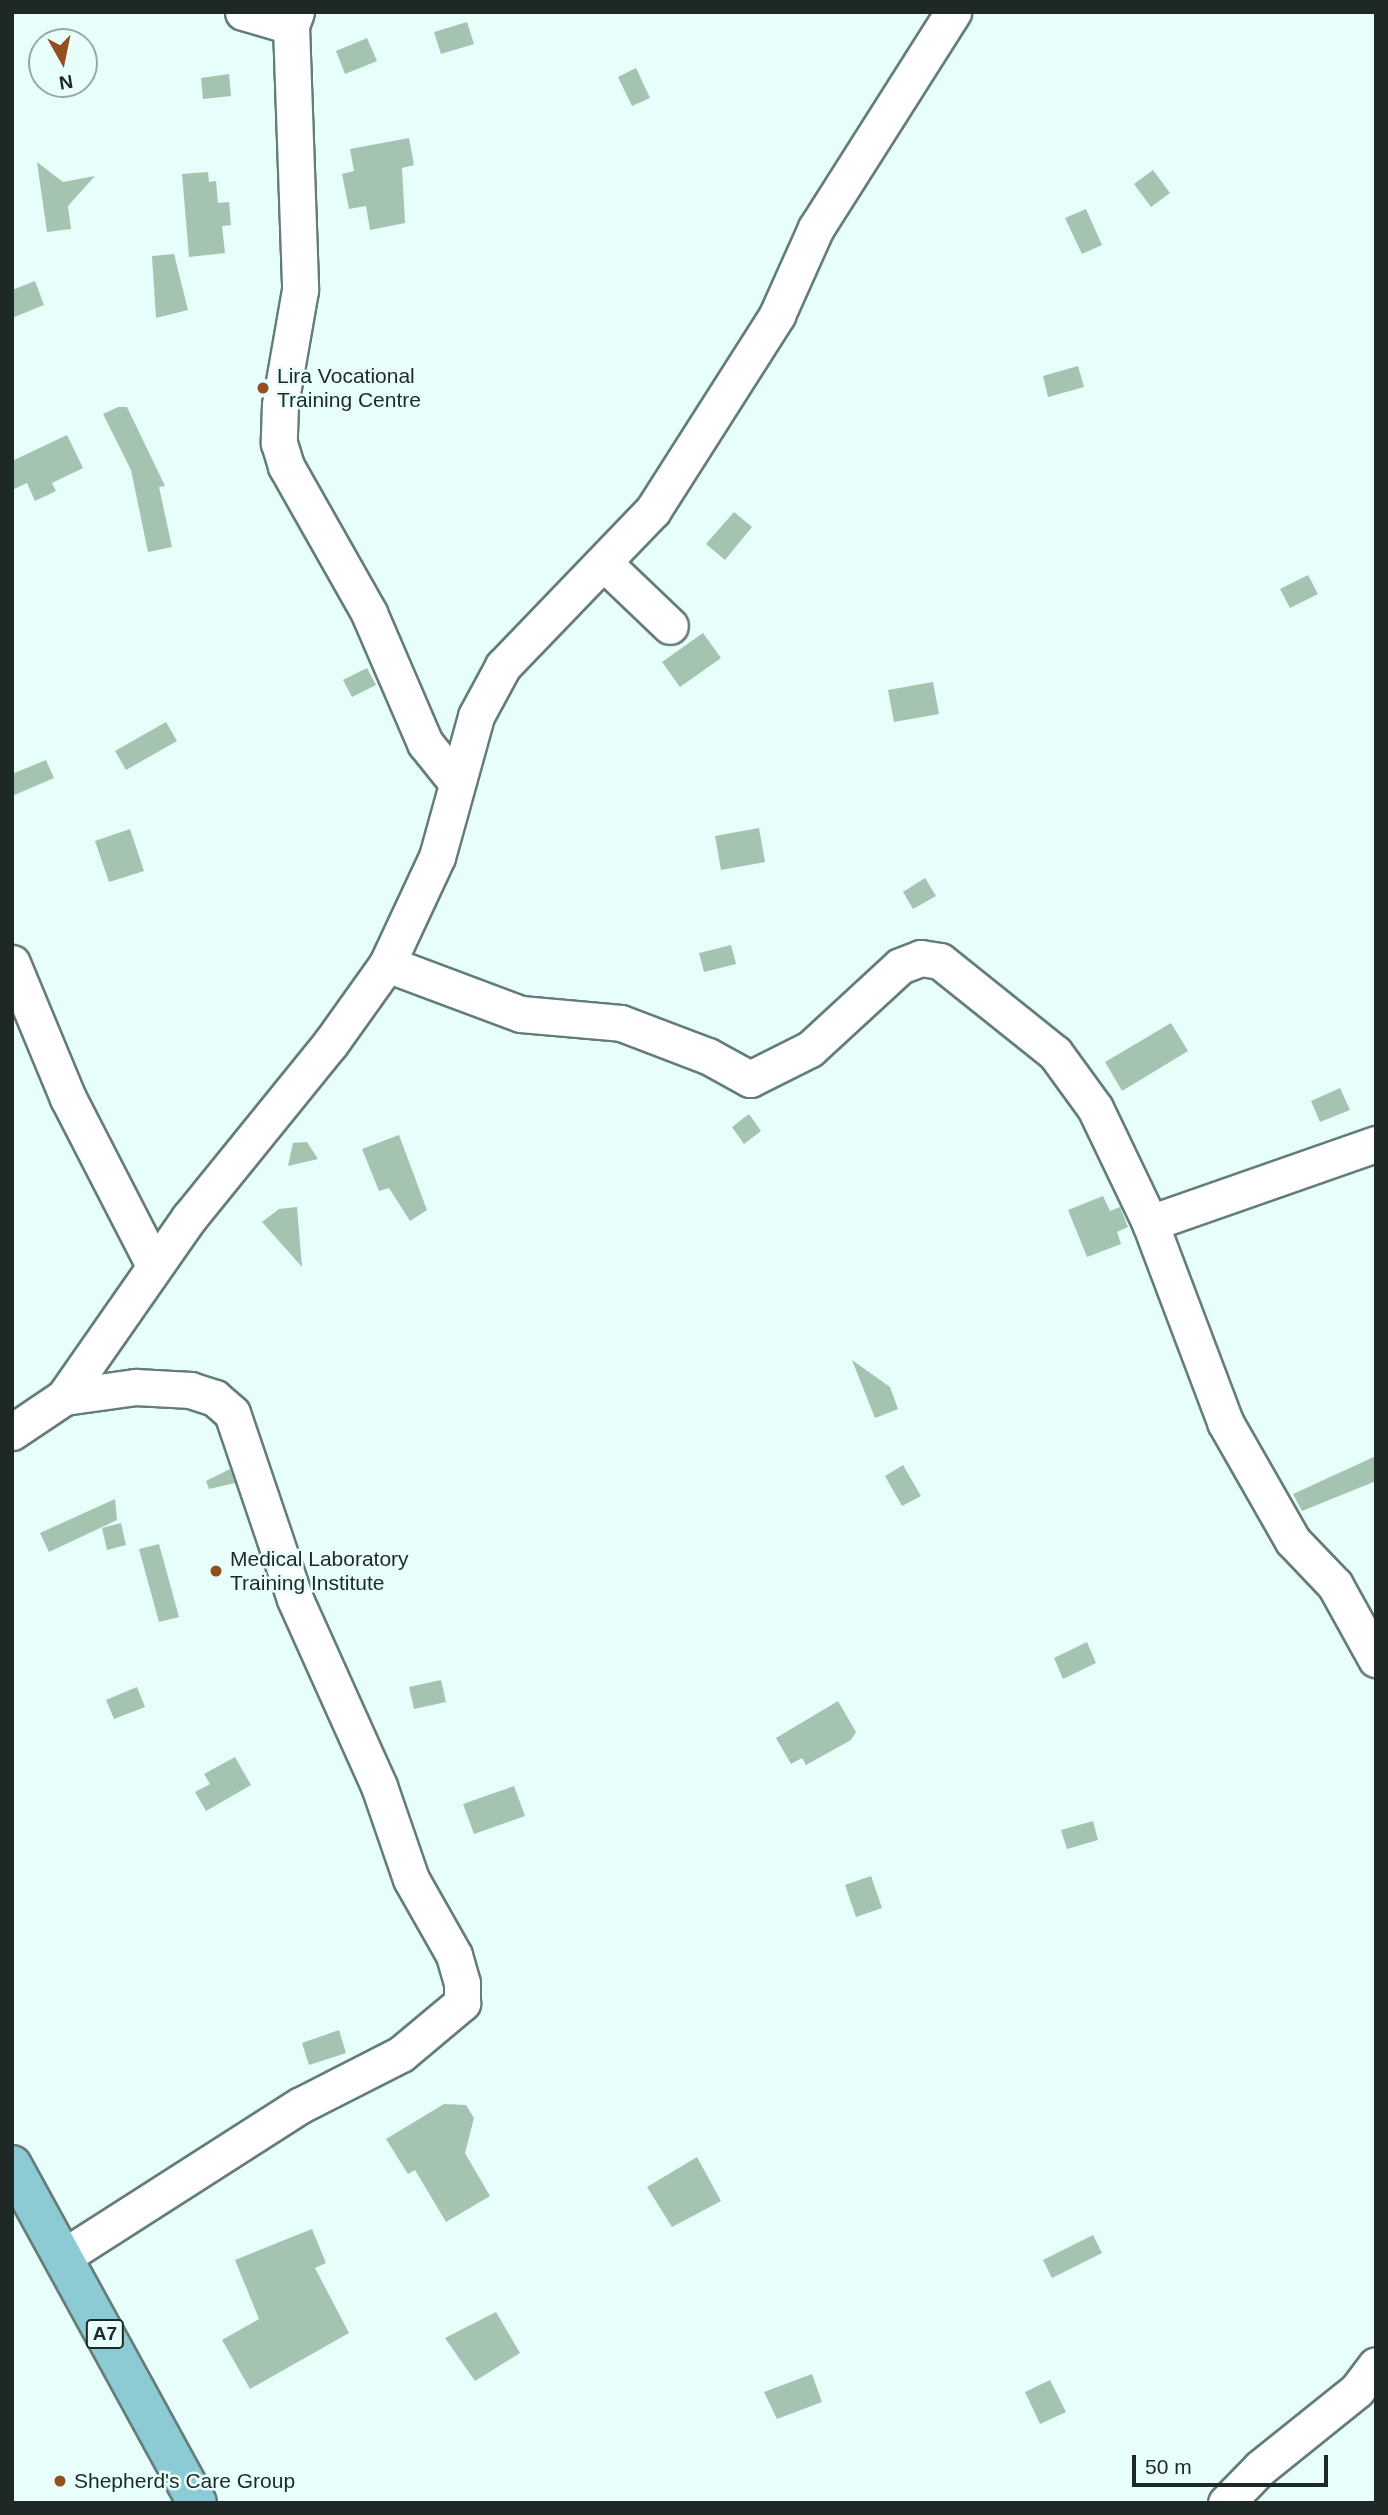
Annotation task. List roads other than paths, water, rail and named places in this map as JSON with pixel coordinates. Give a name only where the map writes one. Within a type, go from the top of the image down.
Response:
[{"type":"main road","name":"A7","points":[[12,2165],[197,2503]]},
{"type":"street","points":[[243,12],[294,19],[300,290],[280,405],[279,443],[286,466],[369,613],[425,743],[457,783]]},
{"type":"street","points":[[12,1432],[64,1397],[155,1265],[387,964],[437,857],[475,716],[503,666],[653,510],[729,396],[777,315],[816,228],[953,12]]},
{"type":"street","points":[[604,563],[670,625]]},
{"type":"street","points":[[387,964],[521,1014],[621,1023],[708,1056],[750,1079],[810,1049],[900,966],[921,958],[940,961],[1055,1053],[1095,1108],[1150,1223],[1225,1422],[1293,1541],[1335,1585],[1376,1659]]},
{"type":"street","points":[[12,963],[68,1098],[155,1265]]},
{"type":"street","points":[[1150,1223],[1376,1144]]},
{"type":"street","points":[[63,2258],[301,2105],[401,2054],[461,2003],[462,1983],[454,1955],[411,1878],[379,1786],[280,1562],[232,1413],[215,1398],[191,1390],[135,1387],[64,1397]]},
{"type":"street","points":[[1226,2503],[1260,2468],[1357,2390],[1376,2365]]},
{"type":"place","name":"Lira Vocational Training Centre","points":[[263,388]]},
{"type":"place","name":"Medical Laboratory Training Institute","points":[[216,1571]]},
{"type":"place","name":"Shepherd's Care Group","points":[[60,2481]]}]
